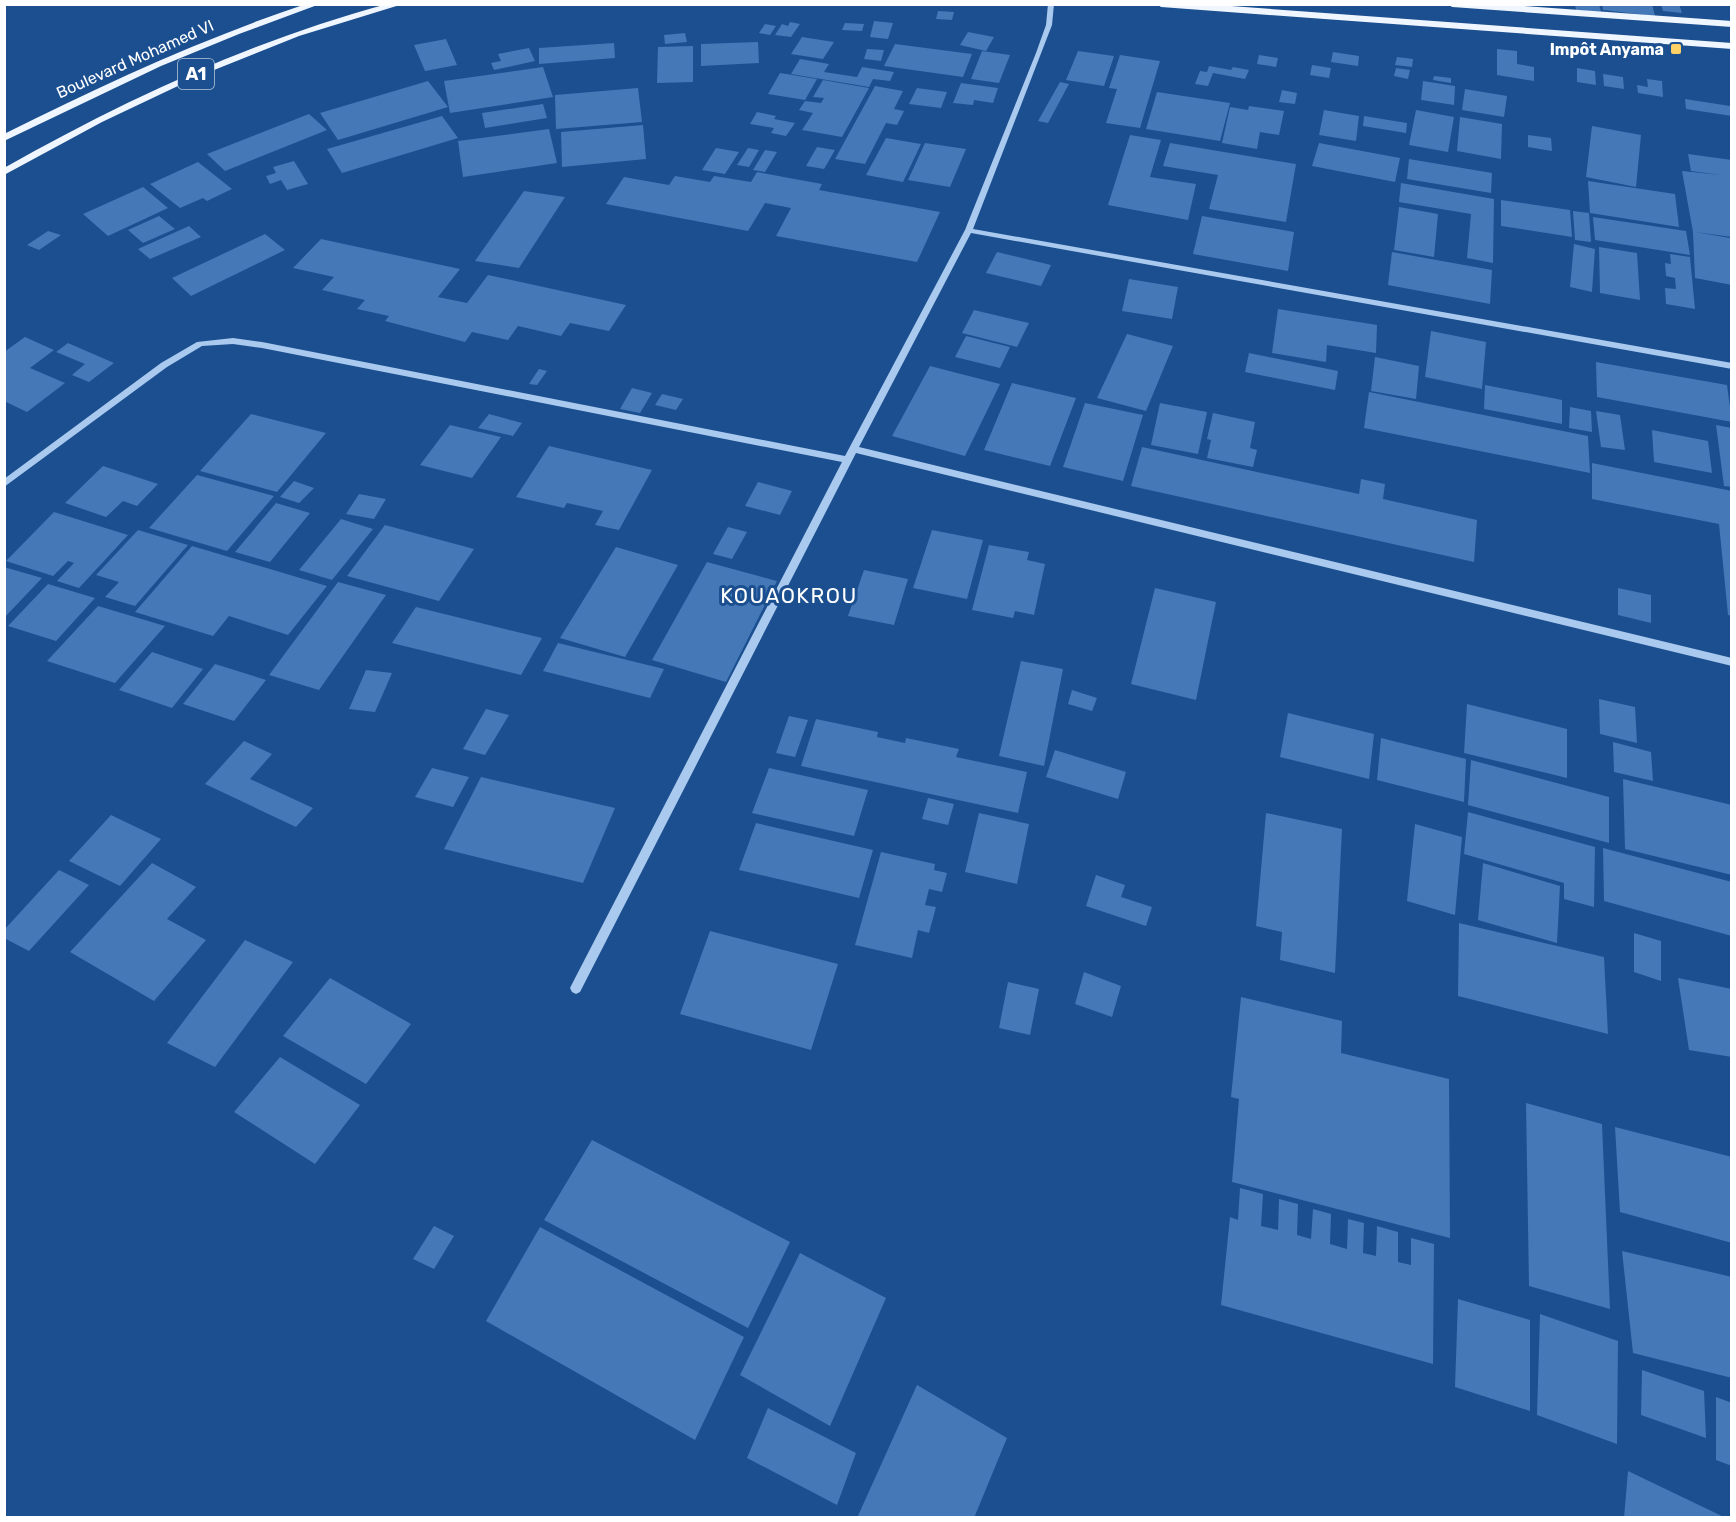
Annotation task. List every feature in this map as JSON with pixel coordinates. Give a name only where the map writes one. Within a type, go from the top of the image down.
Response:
[{"type":"main road","name":"Boulevard Mohamed VI","points":[[4,138],[153,64],[218,38],[316,4]]},
{"type":"main road","name":"Boulevard Mohamed VI","points":[[4,172],[75,132],[171,84],[219,63],[286,36],[346,17],[399,4]]},
{"type":"main road","points":[[1161,4],[1731,46]]},
{"type":"main road","points":[[1452,4],[1731,24]]},
{"type":"street","points":[[576,988],[847,460],[969,230],[1040,53],[1049,26],[1051,4]]},
{"type":"street","points":[[969,230],[1731,366]]},
{"type":"street","points":[[4,484],[164,365],[200,344],[233,341],[274,347],[847,460]]},
{"type":"street","points":[[854,449],[1731,662]]},
{"type":"building","points":[[1575,4],[1599,4],[1601,12],[1576,10]]},
{"type":"building","points":[[1602,4],[1652,4],[1655,16],[1603,10]]},
{"type":"building","points":[[1661,4],[1679,4],[1682,13],[1663,11]]},
{"type":"building","points":[[938,11],[954,12],[952,20],[936,19]]},
{"type":"building","points":[[874,21],[893,23],[888,39],[870,37]]},
{"type":"building","points":[[790,22],[800,24],[791,37],[775,35],[782,24],[788,26]]},
{"type":"building","points":[[845,23],[864,24],[862,31],[842,30]]},
{"type":"building","points":[[765,24],[776,26],[770,35],[759,33]]},
{"type":"building","points":[[968,32],[994,37],[986,51],[960,45]]},
{"type":"building","points":[[685,33],[687,42],[665,44],[664,35]]},
{"type":"building","points":[[802,37],[834,42],[823,59],[791,54]]},
{"type":"building","points":[[446,39],[457,65],[425,71],[414,45]]},
{"type":"building","points":[[758,42],[759,63],[701,66],[701,44]]},
{"type":"building","points":[[614,43],[615,58],[539,64],[539,48]]},
{"type":"building","points":[[895,44],[972,54],[963,77],[884,66]]},
{"type":"building","points":[[693,46],[693,82],[657,83],[658,47]]},
{"type":"building","points":[[529,48],[535,61],[494,70],[491,63],[501,61],[498,54]]},
{"type":"building","points":[[867,49],[884,50],[881,61],[864,59]]},
{"type":"building","points":[[1497,49],[1517,51],[1517,64],[1534,67],[1534,81],[1497,75]]},
{"type":"building","points":[[982,51],[1010,55],[999,83],[971,79]]},
{"type":"building","points":[[1078,51],[1114,56],[1104,86],[1066,80]]},
{"type":"building","points":[[1333,52],[1359,56],[1358,66],[1331,62]]},
{"type":"building","points":[[1120,55],[1160,61],[1140,128],[1106,123],[1117,89],[1109,88]]},
{"type":"building","points":[[1259,55],[1278,58],[1276,67],[1257,64]]},
{"type":"building","points":[[1397,57],[1413,59],[1412,67],[1395,65]]},
{"type":"building","points":[[800,59],[829,64],[824,72],[857,77],[862,67],[894,72],[890,81],[873,79],[869,87],[791,74]]},
{"type":"building","points":[[1312,65],[1331,68],[1329,78],[1310,75]]},
{"type":"building","points":[[1209,66],[1249,70],[1245,79],[1213,73],[1208,86],[1195,84],[1200,71],[1207,72]]},
{"type":"building","points":[[543,67],[553,97],[450,113],[444,81]]},
{"type":"building","points":[[1396,68],[1410,70],[1408,79],[1394,76]]},
{"type":"building","points":[[1577,68],[1595,71],[1596,85],[1577,82]]},
{"type":"building","points":[[780,73],[817,79],[805,100],[768,94]]},
{"type":"building","points":[[1603,74],[1623,77],[1624,89],[1604,86]]},
{"type":"building","points":[[1434,76],[1451,78],[1451,83],[1433,80]]},
{"type":"building","points":[[1647,79],[1662,81],[1663,97],[1638,93],[1637,85],[1648,87]]},
{"type":"building","points":[[823,80],[869,88],[842,137],[802,130],[813,113],[799,110],[805,101],[821,103],[824,98],[813,97]]},
{"type":"building","points":[[428,81],[448,107],[338,140],[320,113]]},
{"type":"building","points":[[1423,81],[1455,86],[1454,105],[1421,100]]},
{"type":"building","points":[[1060,82],[1069,84],[1048,123],[1038,121]]},
{"type":"building","points":[[961,83],[998,88],[993,103],[974,100],[973,105],[953,103]]},
{"type":"building","points":[[875,86],[903,91],[894,109],[904,111],[897,125],[886,123],[865,164],[835,159]]},
{"type":"building","points":[[638,88],[642,122],[556,129],[555,95]]},
{"type":"building","points":[[917,88],[947,92],[941,108],[909,104]]},
{"type":"building","points":[[1465,89],[1507,96],[1504,117],[1462,110]]},
{"type":"building","points":[[1282,90],[1297,93],[1295,104],[1279,102]]},
{"type":"building","points":[[1157,92],[1230,103],[1220,141],[1146,129]]},
{"type":"building","points":[[1685,99],[1730,106],[1732,116],[1686,109]]},
{"type":"building","points":[[543,104],[547,118],[485,128],[482,113]]},
{"type":"building","points":[[1249,106],[1284,111],[1279,135],[1260,132],[1257,149],[1222,143],[1230,107],[1248,110]]},
{"type":"building","points":[[1324,110],[1359,116],[1356,141],[1319,135]]},
{"type":"building","points":[[1416,110],[1454,117],[1448,152],[1409,145]]},
{"type":"building","points":[[757,112],[776,116],[774,119],[795,123],[786,136],[771,133],[774,128],[750,124]]},
{"type":"building","points":[[309,114],[327,130],[225,171],[207,154]]},
{"type":"building","points":[[442,116],[458,138],[342,173],[327,149]]},
{"type":"building","points":[[1364,116],[1407,123],[1406,133],[1363,126]]},
{"type":"building","points":[[1460,117],[1502,124],[1501,159],[1457,151]]},
{"type":"building","points":[[643,125],[646,159],[562,167],[561,132]]},
{"type":"building","points":[[1592,126],[1641,135],[1636,187],[1586,177]]},
{"type":"building","points":[[549,129],[557,163],[463,177],[458,141]]},
{"type":"building","points":[[1130,135],[1161,140],[1150,177],[1196,184],[1188,220],[1108,205]]},
{"type":"building","points":[[1528,135],[1551,138],[1552,151],[1528,147]]},
{"type":"building","points":[[886,138],[921,144],[903,182],[866,175]]},
{"type":"building","points":[[925,143],[966,149],[950,187],[908,180]]},
{"type":"building","points":[[1170,143],[1296,164],[1286,222],[1209,209],[1218,175],[1163,166]]},
{"type":"building","points":[[1319,143],[1400,158],[1395,182],[1312,166]]},
{"type":"building","points":[[817,147],[835,150],[824,169],[806,166]]},
{"type":"building","points":[[716,148],[739,152],[725,174],[702,170]]},
{"type":"building","points":[[748,148],[759,150],[749,167],[737,165]]},
{"type":"building","points":[[765,150],[777,152],[765,172],[753,170]]},
{"type":"building","points":[[1688,154],[1732,160],[1732,237],[1695,232],[1730,238],[1732,285],[1695,278],[1693,232],[1682,171],[1721,175],[1691,171]]},
{"type":"building","points":[[1409,159],[1492,173],[1491,193],[1407,179]]},
{"type":"building","points":[[294,161],[308,184],[287,190],[281,180],[270,184],[266,176],[276,173],[273,167]]},
{"type":"building","points":[[198,162],[232,189],[207,201],[203,198],[180,208],[150,184]]},
{"type":"building","points":[[757,172],[822,184],[819,190],[940,212],[917,262],[776,236],[791,208],[765,203],[748,231],[606,204],[624,177],[669,185],[675,176],[710,182],[714,176],[751,182]]},
{"type":"building","points":[[1588,181],[1675,194],[1679,227],[1590,213]]},
{"type":"building","points":[[1401,183],[1494,199],[1493,263],[1467,258],[1471,214],[1399,202]]},
{"type":"building","points":[[143,187],[168,208],[108,236],[83,214]]},
{"type":"building","points":[[524,191],[565,197],[519,268],[475,261]]},
{"type":"building","points":[[1501,200],[1570,210],[1572,237],[1501,226]]},
{"type":"building","points":[[1399,207],[1438,214],[1434,257],[1394,250]]},
{"type":"building","points":[[1573,211],[1589,213],[1591,242],[1575,240]]},
{"type":"building","points":[[159,216],[175,229],[143,243],[128,230]]},
{"type":"building","points":[[1202,216],[1294,232],[1288,271],[1193,254]]},
{"type":"building","points":[[1593,217],[1686,231],[1690,255],[1595,240]]},
{"type":"building","points":[[189,226],[201,237],[150,259],[138,249]]},
{"type":"building","points":[[48,231],[61,235],[39,250],[27,245]]},
{"type":"building","points":[[265,234],[285,250],[191,296],[172,278]]},
{"type":"building","points":[[321,239],[460,269],[438,297],[467,303],[488,275],[626,305],[609,331],[570,323],[561,336],[518,326],[508,340],[472,332],[465,342],[385,321],[389,316],[357,309],[365,300],[322,290],[334,277],[293,268]]},
{"type":"building","points":[[1574,244],[1595,249],[1592,292],[1570,287]]},
{"type":"building","points":[[1599,247],[1637,253],[1640,300],[1600,293]]},
{"type":"building","points":[[997,252],[1051,265],[1041,286],[986,273]]},
{"type":"building","points":[[1392,252],[1492,270],[1490,304],[1388,285]]},
{"type":"building","points":[[1670,254],[1690,257],[1695,309],[1666,304],[1665,288],[1676,289],[1675,278],[1666,276],[1665,263],[1671,264]]},
{"type":"building","points":[[1129,279],[1178,287],[1172,319],[1122,311]]},
{"type":"building","points":[[1278,309],[1377,325],[1376,353],[1327,345],[1326,362],[1272,353]]},
{"type":"building","points":[[974,310],[1029,323],[1017,347],[962,333]]},
{"type":"building","points":[[1431,331],[1486,342],[1482,389],[1425,377]]},
{"type":"building","points":[[1127,334],[1173,346],[1146,411],[1097,398]]},
{"type":"building","points":[[966,336],[1010,347],[1000,368],[955,357]]},
{"type":"building","points":[[25,337],[54,350],[30,368],[65,383],[27,412],[4,401],[4,352]]},
{"type":"building","points":[[68,343],[114,363],[89,382],[72,375],[85,364],[56,352]]},
{"type":"building","points":[[1249,353],[1338,371],[1335,390],[1245,372]]},
{"type":"building","points":[[1375,357],[1419,366],[1416,399],[1371,391]]},
{"type":"building","points":[[1596,362],[1727,385],[1732,422],[1597,397]]},
{"type":"building","points":[[930,366],[1000,384],[965,456],[892,436]]},
{"type":"building","points":[[539,369],[547,371],[537,385],[529,384]]},
{"type":"building","points":[[1012,383],[1076,398],[1050,466],[984,450]]},
{"type":"building","points":[[1485,385],[1562,400],[1562,424],[1484,409]]},
{"type":"building","points":[[632,388],[652,393],[640,413],[620,409]]},
{"type":"building","points":[[1369,392],[1588,436],[1590,473],[1364,428]]},
{"type":"building","points":[[662,394],[683,399],[676,410],[655,405]]},
{"type":"building","points":[[1085,403],[1143,415],[1123,481],[1063,467]]},
{"type":"building","points":[[1160,403],[1207,412],[1198,454],[1151,445]]},
{"type":"building","points":[[1570,407],[1591,411],[1592,432],[1569,428]]},
{"type":"building","points":[[1596,411],[1620,415],[1625,450],[1601,447]]},
{"type":"building","points":[[1213,413],[1255,422],[1250,448],[1257,450],[1253,467],[1207,458],[1211,440],[1207,439]]},
{"type":"building","points":[[251,414],[326,433],[277,492],[200,471]]},
{"type":"building","points":[[489,414],[522,423],[513,436],[478,428]]},
{"type":"building","points":[[450,425],[501,437],[472,478],[420,465]]},
{"type":"building","points":[[1716,425],[1732,428],[1732,487],[1724,486]]},
{"type":"building","points":[[1652,430],[1708,441],[1712,473],[1654,462]]},
{"type":"building","points":[[549,446],[652,470],[619,530],[595,525],[603,511],[567,503],[564,508],[516,497]]},
{"type":"building","points":[[1142,447],[1359,494],[1361,479],[1385,484],[1383,499],[1477,520],[1474,562],[1131,486]]},
{"type":"building","points":[[1592,463],[1732,491],[1732,616],[1728,615],[1719,524],[1592,499]]},
{"type":"building","points":[[103,466],[158,484],[137,506],[123,501],[106,517],[65,503]]},
{"type":"building","points":[[197,475],[274,496],[227,551],[149,528]]},
{"type":"building","points":[[294,481],[314,488],[299,503],[280,497]]},
{"type":"building","points":[[758,482],[792,491],[780,515],[745,506]]},
{"type":"building","points":[[359,494],[386,499],[374,519],[346,514]]},
{"type":"building","points":[[276,503],[310,513],[270,562],[235,552]]},
{"type":"building","points":[[54,512],[128,535],[79,588],[57,581],[74,563],[68,561],[53,576],[6,561]]},
{"type":"building","points":[[341,519],[373,529],[332,580],[299,570]]},
{"type":"building","points":[[385,525],[474,549],[439,601],[347,576]]},
{"type":"building","points":[[728,527],[747,532],[732,559],[713,554]]},
{"type":"building","points":[[138,530],[188,545],[135,606],[105,597],[119,582],[96,575]]},
{"type":"building","points":[[932,530],[983,540],[967,599],[913,588]]},
{"type":"building","points":[[989,545],[1029,552],[1027,560],[1045,564],[1034,615],[1015,611],[1013,618],[972,610]]},
{"type":"building","points":[[192,546],[327,586],[288,635],[229,616],[213,636],[135,612]]},
{"type":"building","points":[[616,547],[678,565],[625,657],[560,638]]},
{"type":"building","points":[[707,562],[777,581],[726,682],[652,660]]},
{"type":"building","points":[[4,567],[42,578],[4,618]]},
{"type":"building","points":[[864,570],[908,579],[894,625],[848,616]]},
{"type":"building","points":[[338,582],[386,595],[319,690],[269,675]]},
{"type":"building","points":[[48,584],[95,598],[56,641],[8,626]]},
{"type":"building","points":[[1155,588],[1216,602],[1196,700],[1131,684]]},
{"type":"building","points":[[1618,588],[1651,595],[1651,623],[1618,615]]},
{"type":"building","points":[[98,606],[165,626],[115,683],[47,661]]},
{"type":"building","points":[[416,607],[542,638],[521,675],[392,643]]},
{"type":"building","points":[[558,643],[664,669],[650,698],[543,671]]},
{"type":"building","points":[[152,652],[203,669],[172,708],[119,690]]},
{"type":"building","points":[[1021,661],[1063,669],[1044,766],[999,756]]},
{"type":"building","points":[[215,664],[266,680],[234,721],[183,704]]},
{"type":"building","points":[[366,670],[392,673],[375,712],[349,709]]},
{"type":"building","points":[[1072,690],[1097,698],[1092,711],[1068,704]]},
{"type":"building","points":[[1599,699],[1635,707],[1637,743],[1600,734]]},
{"type":"building","points":[[1467,704],[1567,729],[1567,778],[1464,753]]},
{"type":"building","points":[[486,709],[509,715],[485,755],[463,749]]},
{"type":"building","points":[[1288,713],[1374,734],[1369,779],[1280,757]]},
{"type":"building","points":[[789,716],[808,720],[795,757],[776,753]]},
{"type":"building","points":[[816,719],[878,732],[877,737],[905,743],[906,738],[959,749],[956,757],[1027,772],[1018,813],[801,766]]},
{"type":"building","points":[[1381,738],[1466,759],[1464,802],[1377,780]]},
{"type":"building","points":[[244,741],[272,754],[250,779],[313,808],[296,827],[205,784]]},
{"type":"building","points":[[1613,742],[1651,752],[1653,781],[1614,772]]},
{"type":"building","points":[[1055,750],[1126,772],[1118,799],[1046,777]]},
{"type":"building","points":[[1471,760],[1609,797],[1609,843],[1468,805]]},
{"type":"building","points":[[432,768],[469,777],[453,807],[415,797]]},
{"type":"building","points":[[769,768],[868,790],[854,836],[752,813]]},
{"type":"building","points":[[481,777],[615,808],[583,883],[444,849]]},
{"type":"building","points":[[1623,779],[1732,805],[1732,875],[1625,849]]},
{"type":"building","points":[[928,798],[954,804],[948,825],[922,819]]},
{"type":"building","points":[[1468,812],[1595,847],[1594,907],[1564,899],[1564,883],[1464,854]]},
{"type":"building","points":[[979,813],[1029,824],[1017,884],[965,872]]},
{"type":"building","points":[[1266,813],[1342,829],[1335,973],[1280,960],[1282,932],[1256,926]]},
{"type":"building","points":[[111,815],[161,839],[120,886],[69,861]]},
{"type":"building","points":[[756,823],[873,850],[859,898],[739,870]]},
{"type":"building","points":[[1415,824],[1462,837],[1455,915],[1407,901]]},
{"type":"building","points":[[1603,848],[1732,882],[1732,936],[1604,901]]},
{"type":"building","points":[[881,852],[935,864],[934,870],[947,873],[942,892],[929,889],[925,905],[936,907],[929,933],[918,930],[912,958],[855,945]]},
{"type":"building","points":[[152,863],[196,887],[167,919],[206,940],[154,1001],[70,952]]},
{"type":"building","points":[[1483,863],[1560,886],[1557,943],[1478,920]]},
{"type":"building","points":[[59,870],[89,885],[29,951],[4,938],[4,930]]},
{"type":"building","points":[[1096,875],[1125,885],[1121,897],[1152,907],[1146,926],[1086,906]]},
{"type":"building","points":[[1459,923],[1604,957],[1608,1034],[1458,996]]},
{"type":"building","points":[[710,931],[838,964],[811,1050],[680,1014]]},
{"type":"building","points":[[1634,933],[1661,941],[1661,981],[1634,972]]},
{"type":"building","points":[[245,940],[293,962],[215,1067],[167,1043]]},
{"type":"building","points":[[1084,972],[1121,986],[1112,1017],[1075,1004]]},
{"type":"building","points":[[330,978],[411,1024],[366,1084],[283,1036]]},
{"type":"building","points":[[1678,978],[1732,989],[1732,1057],[1689,1050]]},
{"type":"building","points":[[1008,982],[1039,989],[1030,1035],[999,1028]]},
{"type":"building","points":[[1241,997],[1342,1021],[1341,1053],[1449,1079],[1450,1238],[1232,1182],[1239,1099],[1231,1097]]},
{"type":"building","points":[[280,1057],[360,1105],[315,1164],[234,1112]]},
{"type":"building","points":[[1526,1103],[1602,1124],[1610,1309],[1529,1286]]},
{"type":"building","points":[[1615,1127],[1732,1157],[1732,1243],[1620,1212]]},
{"type":"building","points":[[592,1140],[790,1242],[748,1328],[544,1220]]},
{"type":"building","points":[[1240,1188],[1263,1194],[1261,1226],[1278,1230],[1279,1199],[1298,1204],[1297,1235],[1311,1239],[1313,1209],[1331,1214],[1330,1244],[1347,1249],[1348,1219],[1364,1223],[1363,1253],[1376,1256],[1377,1226],[1398,1232],[1398,1262],[1411,1265],[1411,1238],[1434,1244],[1433,1364],[1221,1305],[1230,1217],[1238,1220]]},
{"type":"building","points":[[434,1226],[454,1236],[434,1269],[413,1259]]},
{"type":"building","points":[[540,1227],[744,1337],[695,1440],[486,1321]]},
{"type":"building","points":[[1622,1251],[1732,1277],[1732,1378],[1633,1353]]},
{"type":"building","points":[[800,1253],[886,1298],[830,1426],[740,1375]]},
{"type":"building","points":[[1458,1299],[1530,1320],[1530,1411],[1455,1387]]},
{"type":"building","points":[[1540,1314],[1618,1341],[1617,1444],[1537,1415]]},
{"type":"building","points":[[1642,1370],[1704,1391],[1706,1438],[1641,1415]]},
{"type":"building","points":[[917,1385],[1007,1438],[974,1518],[857,1518]]},
{"type":"building","points":[[1716,1397],[1732,1403],[1732,1466],[1716,1460]]},
{"type":"building","points":[[768,1408],[856,1453],[837,1505],[747,1458]]},
{"type":"building","points":[[1628,1471],[1726,1518],[1624,1518]]},
{"type":"place","name":"Impôt Anyama","points":[[1676,49]]},
{"type":"district","name":"KOUAOKROU","points":[[789,595]]}]
